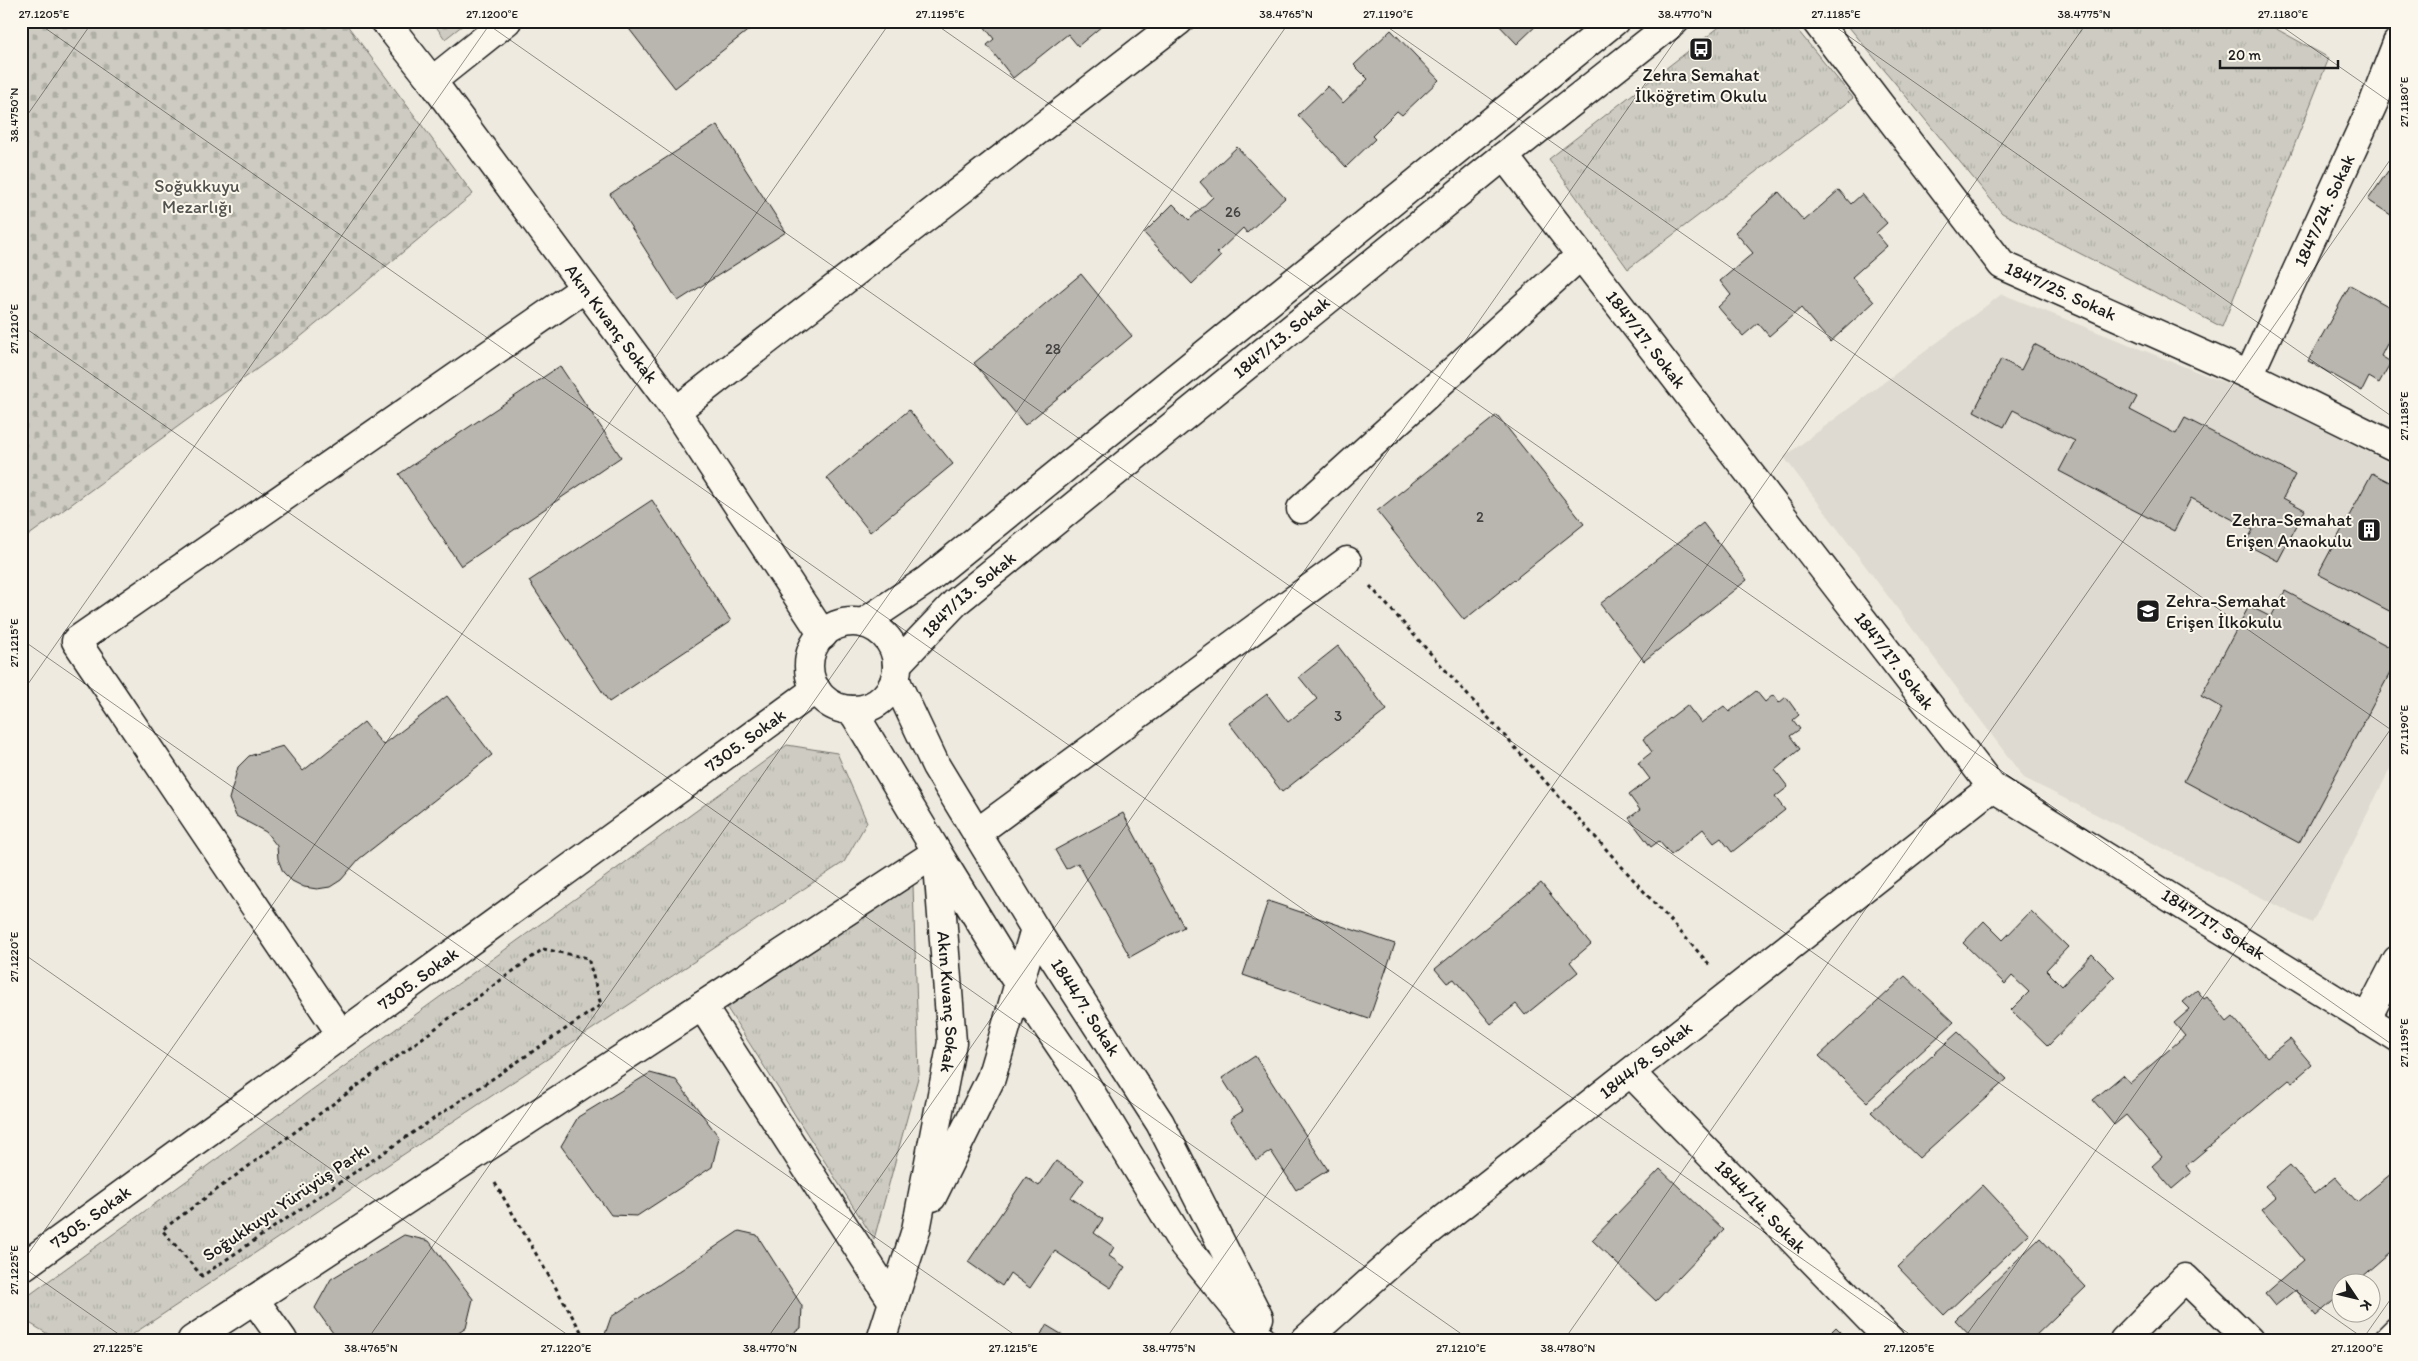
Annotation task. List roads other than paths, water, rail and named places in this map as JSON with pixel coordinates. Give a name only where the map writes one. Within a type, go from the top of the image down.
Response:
[{"type":"street","name":"Akın Kıvanç Sokak","points":[[385,21],[432,81],[676,411],[823,635]]},
{"type":"street","points":[[432,81],[507,21]]},
{"type":"street","points":[[676,411],[1179,21]]},
{"type":"street","name":"1847/13. Sokak","points":[[863,623],[928,580],[1615,21]]},
{"type":"street","name":"1847/13. Sokak","points":[[896,672],[956,602],[1504,156],[1675,21]]},
{"type":"street","name":"1847/25. Sokak","points":[[1816,21],[2002,266],[2249,375],[2397,448]]},
{"type":"street","name":"1847/24. Sokak","points":[[2249,375],[2374,102],[2397,43]]},
{"type":"street","name":"1847/17. Sokak","points":[[1504,156],[1992,787],[2397,1038]]},
{"type":"street","points":[[1301,509],[1581,255]]},
{"type":"street","points":[[342,1034],[76,641],[585,288]]},
{"type":"street","points":[[978,832],[1347,561]]},
{"type":"street","points":[[849,622],[863,623],[877,629],[887,638],[894,650],[896,672],[889,692],[879,702],[866,708],[852,710],[837,707],[825,700],[816,689],[810,675],[810,660],[814,646],[823,635],[835,626],[849,622]]},
{"type":"street","name":"1844/7. Sokak","points":[[896,672],[936,766],[978,832],[1035,929],[1160,1123],[1269,1340]]},
{"type":"street","name":"7305. Sokak","points":[[21,1268],[816,689]]},
{"type":"street","name":"Akın Kıvanç Sokak","points":[[852,710],[937,852],[952,1042],[916,1230],[881,1340]]},
{"type":"street","name":"1844/8. Sokak","points":[[1305,1340],[1410,1246],[1992,787]]},
{"type":"street","points":[[192,1340],[937,852],[1019,985],[1082,1078],[1183,1244],[1262,1340]]},
{"type":"street","points":[[916,1230],[991,1078],[1035,929]]},
{"type":"street","points":[[2366,1020],[2397,960]]},
{"type":"street","points":[[702,1006],[893,1302]]},
{"type":"street","name":"1844/14. Sokak","points":[[1631,1073],[1890,1340]]},
{"type":"street","points":[[2124,1340],[2185,1278],[2250,1340]]},
{"type":"street","points":[[254,1299],[282,1340]]},
{"type":"street","points":[[2388,1340],[2397,1332]]},
{"type":"place","name":"Zehra Semahat İlköğretim Okulu","points":[[1701,49]]},
{"type":"place","name":"Zehra-Semahat Erişen Anaokulu","points":[[2369,530]]},
{"type":"place","name":"Zehra-Semahat Erişen İlkokulu","points":[[2148,611]]},
{"type":"park label","name":"Soğukkuyu Mezarlığı","points":[[197,196]]}]
